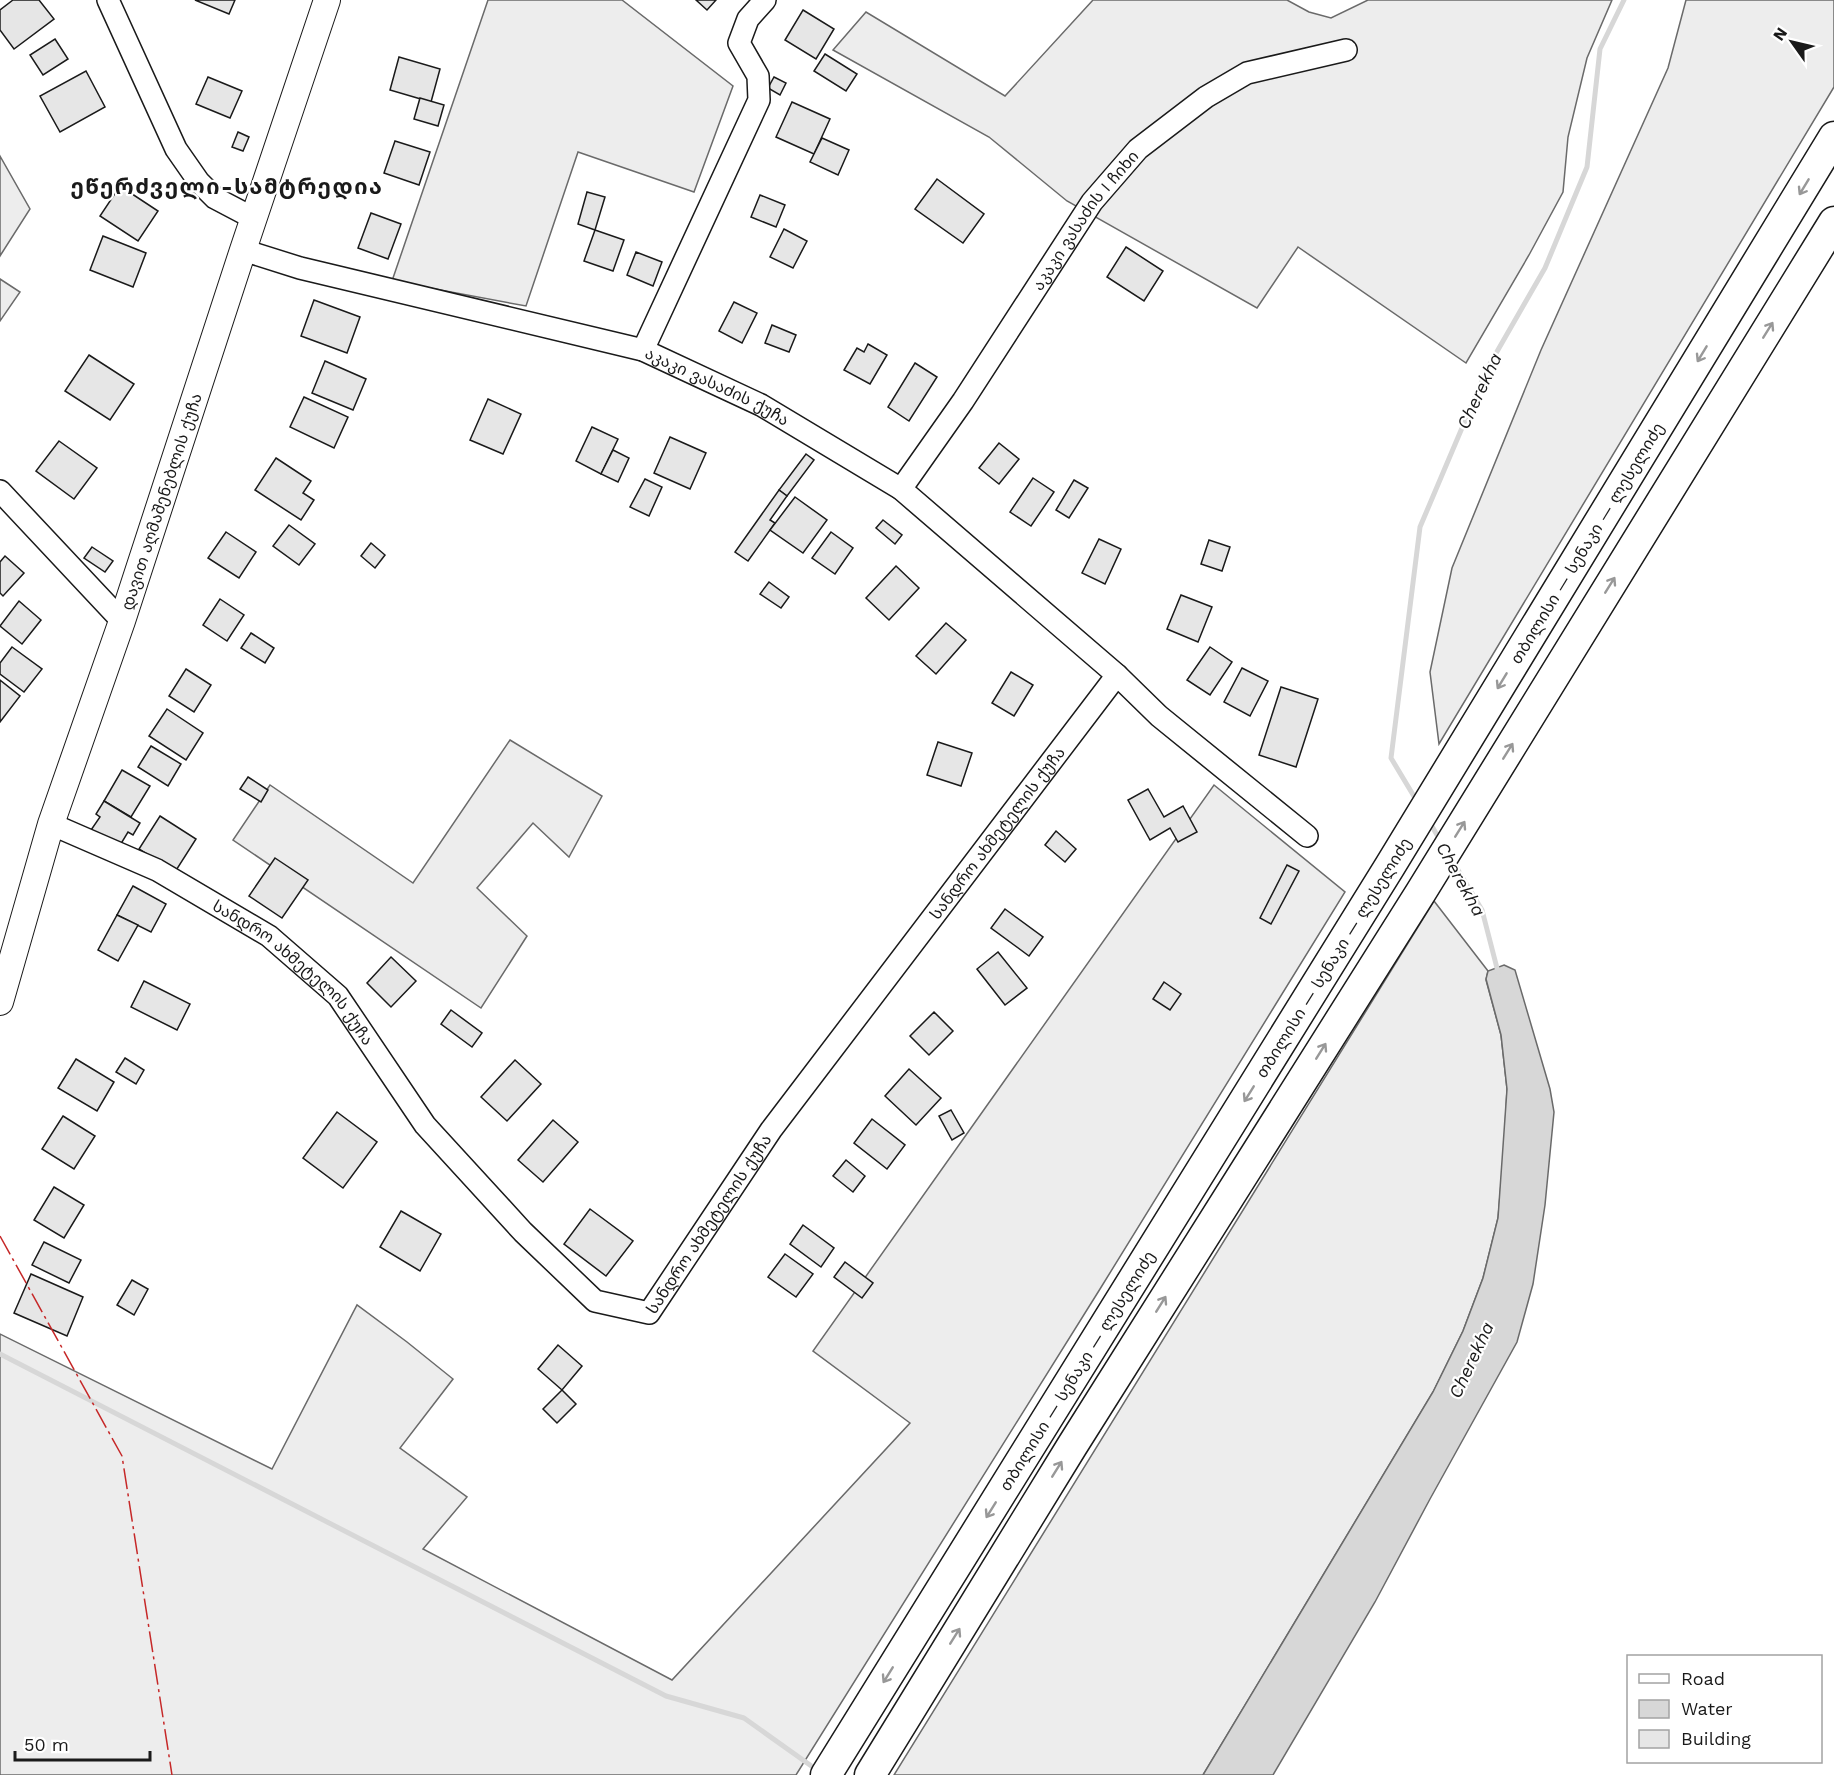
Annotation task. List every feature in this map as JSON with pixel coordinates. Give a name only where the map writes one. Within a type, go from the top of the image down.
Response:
[{"type":"highway","name":"თბილისი — სენაკი — ლესელიძე","points":[[826,1775],[1390,866],[1834,137]]},
{"type":"highway","points":[[870,1775],[1072,1446],[1421,892],[1834,222]]},
{"type":"main road","name":"დავით აღმაშენებლის ქუჩა","points":[[0,1002],[51,824],[122,621],[253,218],[327,0]]},
{"type":"street","points":[[108,0],[182,157],[199,182],[215,198],[253,218]]},
{"type":"street","points":[[643,350],[759,100],[758,76],[739,43],[747,19],[765,0]]},
{"type":"street","name":"აკაკი ვასაძის I ჩიხი","points":[[901,489],[963,401],[1092,202],[1138,149],[1206,97],[1247,73],[1346,50]]},
{"type":"street","name":"აკაკი ვასაძის ქუჩა","points":[[243,250],[300,268],[643,350],[761,405],[901,489],[1117,675],[1159,716],[1307,836]]},
{"type":"street","points":[[0,491],[122,621]]},
{"type":"street","name":"სანდრო ახმეტელის ქუჩა","points":[[51,824],[157,870],[269,936],[338,996],[425,1125],[524,1232],[595,1301],[649,1313],[771,1130],[1117,675]]},
{"type":"shaded area","points":[[488,0],[622,0],[733,86],[694,192],[578,152],[526,306],[392,281]]},
{"type":"shaded area","points":[[1093,0],[1287,0],[1309,12],[1331,18],[1368,0],[1612,0],[1587,58],[1568,137],[1563,192],[1466,363],[1298,247],[1257,308],[1067,201],[989,137],[833,50],[866,12],[1005,96]]},
{"type":"shaded area","points":[[1686,0],[1834,0],[1834,87],[1439,744],[1430,672],[1452,568],[1541,350],[1668,68]]},
{"type":"shaded area","points":[[0,156],[30,209],[0,256]]},
{"type":"shaded area","points":[[0,279],[20,292],[0,321]]},
{"type":"shaded area","points":[[510,740],[602,796],[569,857],[533,823],[477,888],[527,936],[481,1008],[233,840],[270,785],[413,883]]},
{"type":"shaded area","points":[[1214,785],[1345,892],[796,1775],[0,1775],[0,1334],[272,1469],[357,1305],[453,1379],[400,1448],[467,1497],[423,1549],[672,1680],[910,1423],[813,1351]]},
{"type":"shaded area","points":[[1434,901],[1488,971],[1486,980],[1501,1035],[1507,1089],[1504,1149],[1498,1218],[1483,1278],[1463,1331],[1433,1392],[1203,1775],[894,1775]]},
{"type":"water","points":[[1504,965],[1515,970],[1550,1089],[1554,1112],[1545,1205],[1533,1284],[1517,1342],[1375,1602],[1273,1775],[1203,1775],[1433,1392],[1463,1331],[1483,1278],[1498,1218],[1507,1089],[1501,1035],[1486,979],[1488,971]]},
{"type":"building","points":[[13,0],[39,0],[54,19],[14,49],[0,30],[0,10]]},
{"type":"building","points":[[195,0],[235,0],[229,14]]},
{"type":"building","points":[[696,0],[716,0],[707,10]]},
{"type":"building","points":[[803,10],[834,29],[816,59],[785,40]]},
{"type":"building","points":[[55,39],[68,59],[43,75],[30,55]]},
{"type":"building","points":[[825,54],[857,74],[846,91],[814,71]]},
{"type":"building","points":[[399,57],[440,69],[431,102],[390,90]]},
{"type":"building","points":[[86,71],[105,107],[60,132],[40,96]]},
{"type":"building","points":[[208,77],[242,91],[230,118],[196,104]]},
{"type":"building","points":[[774,77],[786,83],[780,95],[768,88]]},
{"type":"building","points":[[420,98],[444,105],[438,126],[414,119]]},
{"type":"building","points":[[792,102],[830,119],[814,154],[776,137]]},
{"type":"building","points":[[238,132],[249,137],[243,151],[232,147]]},
{"type":"building","points":[[822,138],[849,150],[838,175],[810,162]]},
{"type":"building","points":[[395,141],[430,152],[419,185],[384,173]]},
{"type":"building","points":[[937,179],[984,214],[963,243],[915,209]]},
{"type":"building","points":[[120,186],[158,211],[138,241],[100,216]]},
{"type":"building","points":[[587,192],[605,197],[595,230],[578,224]]},
{"type":"building","points":[[760,195],[785,205],[776,227],[751,217]]},
{"type":"building","points":[[371,213],[401,224],[388,259],[358,248]]},
{"type":"building","points":[[784,229],[807,241],[793,268],[770,257]]},
{"type":"building","points":[[595,230],[624,240],[613,271],[584,261]]},
{"type":"building","points":[[103,236],[146,253],[133,287],[90,270]]},
{"type":"building","points":[[1126,247],[1163,271],[1144,301],[1107,277]]},
{"type":"building","points":[[636,252],[662,262],[653,286],[627,275]]},
{"type":"building","points":[[314,300],[360,317],[347,353],[301,336]]},
{"type":"building","points":[[734,302],[757,313],[742,343],[719,331]]},
{"type":"building","points":[[772,325],[796,335],[789,352],[765,343]]},
{"type":"building","points":[[868,344],[887,355],[870,384],[844,370],[857,348],[864,352]]},
{"type":"building","points":[[89,355],[134,384],[110,420],[65,391]]},
{"type":"building","points":[[325,361],[366,379],[353,410],[312,393]]},
{"type":"building","points":[[915,363],[937,377],[909,421],[888,407]]},
{"type":"building","points":[[304,397],[348,417],[334,448],[290,427]]},
{"type":"building","points":[[488,399],[521,414],[503,454],[470,440]]},
{"type":"building","points":[[592,427],[618,439],[601,474],[576,461]]},
{"type":"building","points":[[670,437],[706,453],[690,489],[654,473]]},
{"type":"building","points":[[59,441],[97,468],[74,499],[36,471]]},
{"type":"building","points":[[999,443],[1019,459],[999,484],[979,468]]},
{"type":"building","points":[[613,450],[629,458],[618,482],[601,474]]},
{"type":"building","points":[[806,454],[814,460],[787,496],[779,490]]},
{"type":"building","points":[[276,458],[311,481],[303,493],[314,500],[301,520],[255,490]]},
{"type":"building","points":[[1033,478],[1054,492],[1031,526],[1010,512]]},
{"type":"building","points":[[645,479],[662,487],[649,516],[630,507]]},
{"type":"building","points":[[1074,480],[1088,488],[1069,518],[1056,510]]},
{"type":"building","points":[[779,490],[787,496],[770,520],[775,523],[748,561],[735,552]]},
{"type":"building","points":[[795,497],[827,520],[803,553],[770,530]]},
{"type":"building","points":[[883,520],[902,535],[895,544],[876,528]]},
{"type":"building","points":[[289,525],[315,544],[299,565],[273,546]]},
{"type":"building","points":[[226,532],[256,552],[239,578],[208,558]]},
{"type":"building","points":[[831,532],[853,548],[835,574],[812,558]]},
{"type":"building","points":[[1099,539],[1121,549],[1105,584],[1082,573]]},
{"type":"building","points":[[1209,540],[1230,547],[1222,571],[1201,564]]},
{"type":"building","points":[[371,543],[385,555],[375,568],[361,556]]},
{"type":"building","points":[[92,547],[113,561],[105,572],[84,558]]},
{"type":"building","points":[[5,556],[24,573],[3,596],[0,593],[0,562]]},
{"type":"building","points":[[896,566],[919,588],[889,620],[866,598]]},
{"type":"building","points":[[769,582],[789,597],[781,608],[760,594]]},
{"type":"building","points":[[1181,595],[1212,607],[1198,642],[1167,629]]},
{"type":"building","points":[[220,599],[244,615],[227,641],[203,625]]},
{"type":"building","points":[[19,601],[41,620],[22,644],[0,626]]},
{"type":"building","points":[[946,623],[966,640],[936,674],[916,656]]},
{"type":"building","points":[[251,633],[274,648],[265,663],[241,648]]},
{"type":"building","points":[[12,647],[42,669],[24,692],[0,674],[0,663]]},
{"type":"building","points":[[1210,647],[1232,662],[1210,695],[1187,680]]},
{"type":"building","points":[[1242,668],[1268,681],[1250,716],[1224,702]]},
{"type":"building","points":[[186,669],[211,685],[194,712],[169,696]]},
{"type":"building","points":[[1011,672],[1033,685],[1014,716],[992,703]]},
{"type":"building","points":[[0,680],[20,696],[0,722]]},
{"type":"building","points":[[1281,687],[1318,699],[1296,767],[1259,755]]},
{"type":"building","points":[[167,709],[203,733],[186,760],[149,736]]},
{"type":"building","points":[[938,742],[972,753],[961,786],[927,775]]},
{"type":"building","points":[[151,746],[181,764],[168,786],[138,767]]},
{"type":"building","points":[[122,770],[150,786],[131,817],[104,801]]},
{"type":"building","points":[[248,777],[268,790],[261,802],[240,789]]},
{"type":"building","points":[[1148,789],[1164,817],[1183,806],[1197,832],[1178,842],[1170,828],[1150,840],[1128,800]]},
{"type":"building","points":[[104,801],[140,823],[133,835],[128,832],[119,847],[91,830],[100,817],[96,814]]},
{"type":"building","points":[[160,816],[196,839],[175,872],[139,849]]},
{"type":"building","points":[[1056,831],[1076,849],[1065,862],[1045,845]]},
{"type":"building","points":[[275,858],[308,880],[282,918],[249,896]]},
{"type":"building","points":[[1287,865],[1299,871],[1271,924],[1260,918]]},
{"type":"building","points":[[133,886],[166,904],[151,932],[117,915]]},
{"type":"building","points":[[1005,909],[1043,937],[1029,956],[991,928]]},
{"type":"building","points":[[117,915],[138,925],[118,961],[98,950]]},
{"type":"building","points":[[998,952],[1027,988],[1005,1005],[977,969]]},
{"type":"building","points":[[391,957],[416,981],[391,1007],[367,983]]},
{"type":"building","points":[[144,981],[190,1004],[177,1030],[131,1007]]},
{"type":"building","points":[[1164,982],[1181,994],[1170,1010],[1153,999]]},
{"type":"building","points":[[451,1010],[482,1033],[472,1047],[441,1024]]},
{"type":"building","points":[[934,1012],[953,1031],[929,1055],[910,1036]]},
{"type":"building","points":[[125,1058],[144,1070],[136,1084],[116,1072]]},
{"type":"building","points":[[76,1059],[114,1082],[97,1111],[58,1088]]},
{"type":"building","points":[[515,1060],[541,1084],[507,1121],[481,1097]]},
{"type":"building","points":[[909,1069],[941,1098],[916,1125],[885,1096]]},
{"type":"building","points":[[951,1110],[964,1133],[952,1140],[939,1116]]},
{"type":"building","points":[[337,1112],[377,1142],[343,1188],[303,1158]]},
{"type":"building","points":[[63,1116],[95,1136],[74,1169],[42,1149]]},
{"type":"building","points":[[872,1119],[905,1145],[887,1169],[854,1143]]},
{"type":"building","points":[[553,1120],[578,1142],[543,1182],[518,1160]]},
{"type":"building","points":[[846,1160],[865,1176],[853,1192],[833,1176]]},
{"type":"building","points":[[54,1187],[84,1205],[64,1238],[34,1220]]},
{"type":"building","points":[[590,1209],[633,1241],[606,1276],[564,1244]]},
{"type":"building","points":[[401,1211],[441,1234],[420,1271],[380,1247]]},
{"type":"building","points":[[803,1225],[834,1248],[821,1267],[790,1244]]},
{"type":"building","points":[[44,1242],[81,1260],[69,1283],[32,1265]]},
{"type":"building","points":[[785,1254],[813,1274],[796,1297],[768,1277]]},
{"type":"building","points":[[845,1262],[873,1283],[862,1298],[834,1277]]},
{"type":"building","points":[[31,1274],[83,1297],[67,1336],[14,1313]]},
{"type":"building","points":[[132,1280],[148,1289],[134,1315],[117,1305]]},
{"type":"building","points":[[558,1345],[582,1366],[562,1390],[538,1369]]},
{"type":"building","points":[[562,1390],[576,1404],[557,1423],[543,1409]]},
{"type":"waterway","name":"Cherekha","points":[[1418,803],[1391,758],[1420,527],[1487,369],[1545,268],[1587,167],[1600,49],[1624,0]]},
{"type":"waterway","name":"Cherekha","points":[[1429,821],[1441,842]]},
{"type":"waterway","name":"Cherekha","points":[[1452,860],[1482,910],[1498,972]]},
{"type":"waterway","points":[[0,1354],[666,1696],[744,1718],[817,1770]]},
{"type":"power","points":[[0,1236],[122,1456],[172,1775]]},
{"type":"district","name":"ეწერძველი-სამტრედია","points":[[227,186]]}]
